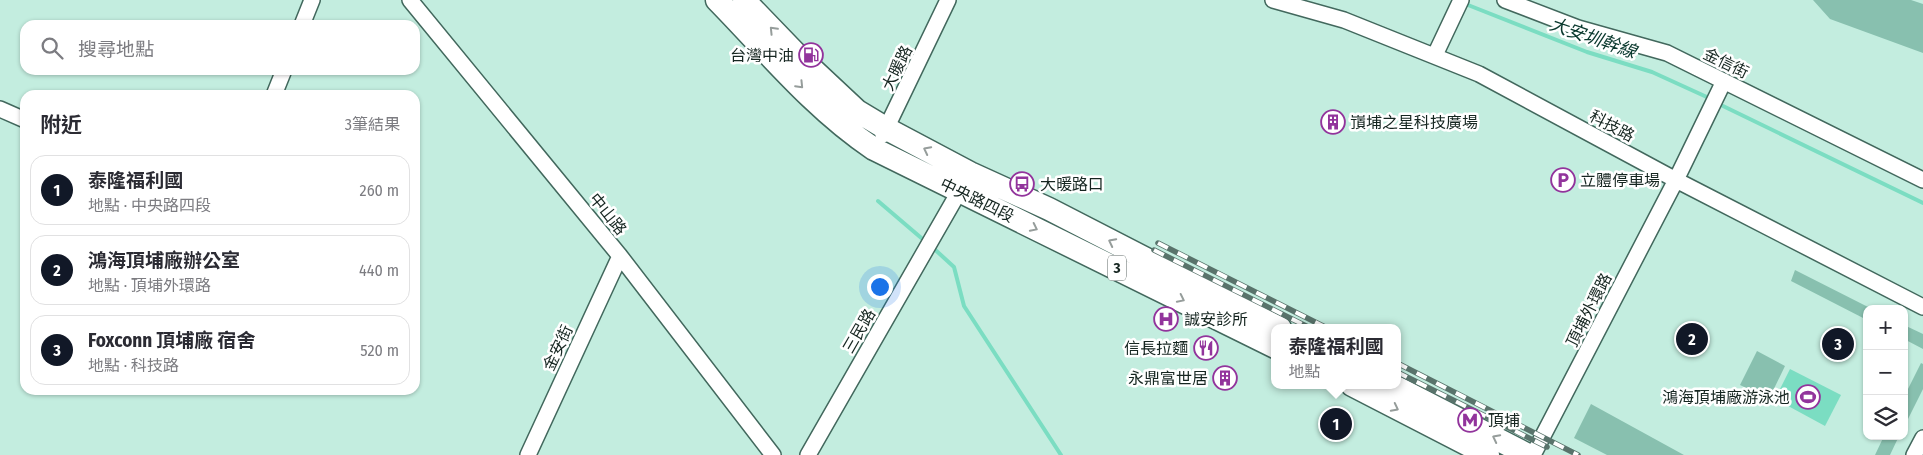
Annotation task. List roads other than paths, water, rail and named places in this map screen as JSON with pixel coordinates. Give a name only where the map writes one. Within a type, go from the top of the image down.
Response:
[{"type":"main road","name":"中央路四段","points":[[717,0],[826,111],[850,133],[874,149],[965,182],[1049,209],[1272,324]]},
{"type":"main road","name":"中央路四段","points":[[744,0],[857,111],[965,182],[1271,345]]},
{"type":"main road","points":[[1360,389],[1488,455]]},
{"type":"main road","points":[[1400,389],[1528,455]]},
{"type":"street","points":[[304,20],[312,0]]},
{"type":"street","name":"中山路","points":[[410,0],[620,256],[773,455]]},
{"type":"street","name":"大暖路","points":[[874,149],[887,129],[948,0]]},
{"type":"street","name":"科技路","points":[[1273,0],[1344,20],[1479,74],[1676,180],[1923,307]]},
{"type":"street","points":[[1435,55],[1461,0]]},
{"type":"street","name":"金信街","points":[[1505,0],[1578,28],[1667,53],[1923,180]]},
{"type":"street","points":[[276,90],[282,75]]},
{"type":"street","name":"頂埔外環路","points":[[1533,455],[1676,180],[1724,81]]},
{"type":"street","points":[[0,109],[20,118]]},
{"type":"street","name":"三民路","points":[[808,455],[965,182]]},
{"type":"street","name":"金安街","points":[[528,455],[620,256]]},
{"type":"street","points":[[1914,455],[1923,438]]},
{"type":"waterway","name":"大安圳幹線","points":[[1468,5],[1587,52],[1652,72],[1709,98]]},
{"type":"waterway","name":"大安圳幹線","points":[[1723,106],[1923,203]]},
{"type":"waterway","points":[[878,201],[926,242]]},
{"type":"waterway","points":[[931,246],[954,267],[964,306],[1061,455]]},
{"type":"railway","points":[[1158,243],[1319,324]]},
{"type":"railway","points":[[1154,250],[1302,324]]},
{"type":"railway","points":[[1401,365],[1578,455]]},
{"type":"railway","points":[[1401,374],[1547,447]]},
{"type":"place","name":"台灣中油","points":[[811,55]]},
{"type":"place","name":"嵿埔之星科技廣場","points":[[1333,122]]},
{"type":"place","name":"立體停車場","points":[[1563,180]]},
{"type":"place","name":"大暖路口","points":[[1022,184]]},
{"type":"place","name":"誠安診所","points":[[1166,319]]},
{"type":"place","name":"鴻海頂埔廠辦公室","points":[[1692,339]]},
{"type":"place","name":"Foxconn 頂埔廠 宿舍","points":[[1838,344]]},
{"type":"place","name":"信長拉麵","points":[[1206,348]]},
{"type":"place","name":"永鼎富世居","points":[[1225,378]]},
{"type":"place","name":"鴻海頂埔廠游泳池","points":[[1808,397]]},
{"type":"place","name":"頂埔","points":[[1470,420]]},
{"type":"place","name":"泰隆福利國","points":[[1336,424]]}]
